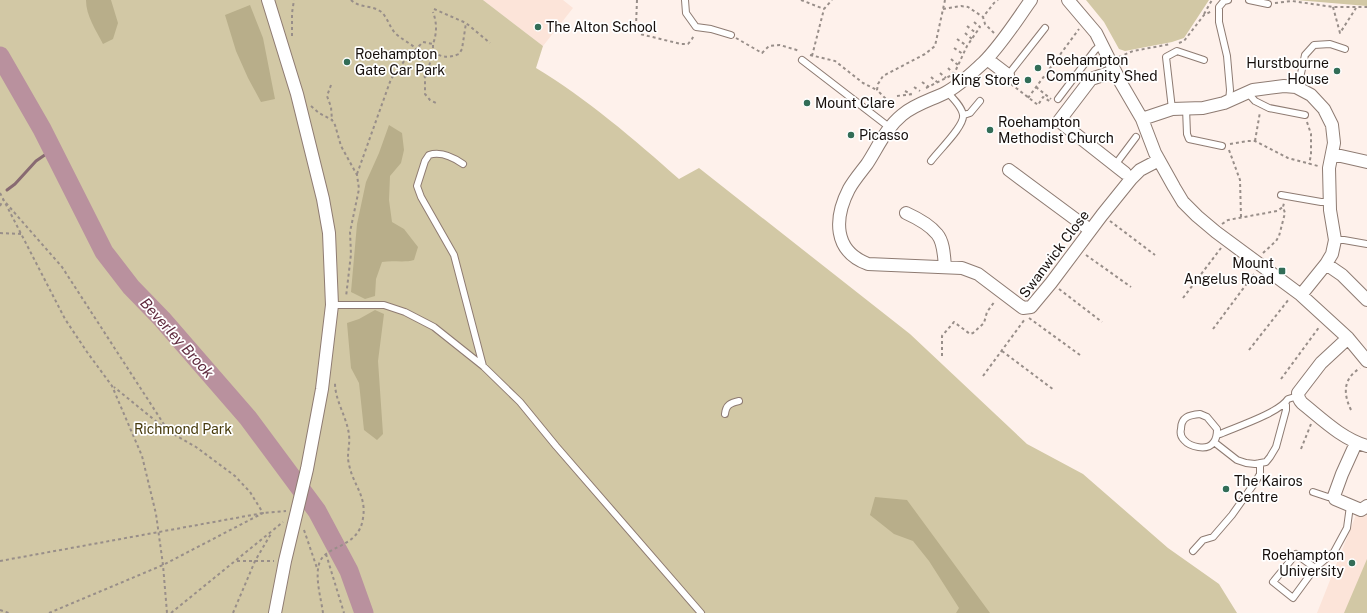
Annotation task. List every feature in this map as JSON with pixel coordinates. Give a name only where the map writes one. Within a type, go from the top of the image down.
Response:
[{"type":"street","points":[[268,0],[297,94],[323,199],[329,234],[332,305],[322,389],[307,469],[275,613]]},
{"type":"street","points":[[1029,312],[978,274],[962,268],[868,264],[858,260],[850,254],[842,244],[839,231],[839,215],[850,189],[889,127],[901,115],[911,108],[947,92],[962,82],[987,59],[1003,40],[1031,0]]},
{"type":"street","points":[[1068,0],[1096,33],[1142,119],[1159,160],[1183,202],[1216,232],[1298,292],[1348,338],[1365,364]]},
{"type":"street","points":[[987,59],[1007,78]]},
{"type":"street","points":[[1115,71],[1091,79],[1059,121],[1125,173]]},
{"type":"street","points":[[1142,119],[1172,109],[1203,108],[1229,102],[1253,90],[1284,86],[1296,87],[1311,95],[1324,109],[1332,126],[1334,143],[1329,168],[1330,202],[1335,240],[1332,254],[1326,264],[1298,292]]},
{"type":"street","points":[[1332,154],[1367,162]]},
{"type":"street","name":"Swanwick Close","points":[[1029,312],[1102,214],[1131,179],[1140,170],[1159,160]]},
{"type":"street","points":[[1009,170],[1090,230]]},
{"type":"street","points":[[906,213],[921,220],[938,234],[942,247],[945,267]]},
{"type":"street","points":[[1326,264],[1342,275],[1367,300]]},
{"type":"street","points":[[1348,338],[1321,363],[1298,393],[1298,396],[1302,403],[1334,429],[1362,445],[1342,474],[1334,496],[1335,499],[1361,510],[1367,506]]},
{"type":"lane","points":[[685,0],[686,13],[696,27],[731,35]]},
{"type":"lane","points":[[1228,0],[1224,1],[1219,7],[1219,22],[1227,56],[1230,90],[1229,102]]},
{"type":"lane","points":[[1249,0],[1268,4]]},
{"type":"lane","points":[[1007,78],[1045,28]]},
{"type":"lane","points":[[1058,99],[1095,50],[1102,44]]},
{"type":"lane","points":[[1296,87],[1300,78],[1305,55],[1314,45],[1330,44],[1344,49]]},
{"type":"lane","points":[[1172,109],[1166,57],[1177,51],[1204,60]]},
{"type":"lane","points":[[802,60],[889,127]]},
{"type":"lane","points":[[931,161],[963,121],[964,115],[947,92]]},
{"type":"lane","points":[[1247,92],[1255,101],[1269,108],[1305,115]]},
{"type":"lane","points":[[964,115],[970,113],[980,101]]},
{"type":"lane","points":[[1186,108],[1187,134],[1189,139],[1222,146]]},
{"type":"lane","points":[[1115,165],[1136,137]]},
{"type":"lane","points":[[463,164],[440,153],[429,155],[425,160],[417,186],[421,197],[454,256],[483,366]]},
{"type":"lane","points":[[1284,195],[1321,202],[1330,202]]},
{"type":"lane","points":[[1335,240],[1367,244]]},
{"type":"lane","points":[[332,305],[384,305],[405,312],[434,327],[483,366],[520,402],[556,446],[701,613]]},
{"type":"lane","points":[[1217,435],[1273,411],[1285,404],[1288,399],[1298,396]]},
{"type":"lane","points":[[725,414],[729,405],[739,402]]},
{"type":"lane","points":[[1214,442],[1236,460],[1246,464],[1266,462],[1276,447],[1286,410],[1285,404]]},
{"type":"lane","points":[[1200,414],[1207,417],[1217,429],[1217,435],[1214,442],[1206,447],[1197,447],[1185,442],[1180,434],[1181,424],[1184,418],[1190,415],[1200,414]]},
{"type":"lane","points":[[1193,552],[1203,540],[1213,537],[1232,515],[1260,474],[1260,463]]},
{"type":"lane","points":[[1313,492],[1328,497],[1334,496]]},
{"type":"lane","points":[[1315,568],[1296,554],[1273,582],[1293,598],[1315,568],[1334,552],[1347,528],[1350,506]]},
{"type":"path","points":[[351,0],[361,6],[379,11],[388,21],[395,33],[417,48],[422,55],[422,68],[425,78],[425,94],[430,100],[438,104]]},
{"type":"path","points":[[637,0],[636,26],[640,34],[681,44],[688,44],[696,27]]},
{"type":"path","points":[[801,0],[824,9]]},
{"type":"path","points":[[812,56],[824,9],[832,0]]},
{"type":"path","points":[[901,115],[898,110],[877,90],[878,84],[883,76],[925,54],[935,46],[945,0]]},
{"type":"path","points":[[983,17],[998,0]]},
{"type":"path","points":[[1116,58],[1133,51],[1184,41],[1204,15],[1212,0]]},
{"type":"path","points":[[1268,4],[1292,1],[1333,7],[1367,7]]},
{"type":"path","points":[[943,9],[961,6],[968,7],[983,17],[984,22],[990,30],[1003,40]]},
{"type":"path","points":[[1204,15],[1219,7]]},
{"type":"path","points":[[1333,7],[1340,34],[1356,8]]},
{"type":"path","points":[[425,78],[436,36],[436,25],[433,10],[466,23],[490,43]]},
{"type":"path","points":[[974,22],[980,27]]},
{"type":"path","points":[[897,96],[912,95],[954,74],[967,46],[984,22]]},
{"type":"path","points":[[1028,98],[1070,43],[1075,34],[1088,22]]},
{"type":"path","points":[[433,52],[440,57],[450,58],[460,54],[466,23]]},
{"type":"path","points":[[967,26],[976,33]]},
{"type":"path","points":[[965,34],[972,39]]},
{"type":"path","points":[[957,38],[967,46]]},
{"type":"path","points":[[357,175],[391,79],[405,60],[423,42],[433,44]]},
{"type":"path","points":[[954,48],[963,54]]},
{"type":"path","points":[[951,59],[958,64]]},
{"type":"path","points":[[948,68],[954,74]]},
{"type":"path","points":[[940,73],[946,78]]},
{"type":"path","points":[[931,77],[937,82]]},
{"type":"path","points":[[1007,78],[1028,98],[1038,105],[1043,97],[1064,113]]},
{"type":"path","points":[[922,82],[929,87]]},
{"type":"path","points":[[331,85],[327,96],[331,107],[332,120]]},
{"type":"path","points":[[914,87],[920,91]]},
{"type":"path","points":[[905,91],[912,95]]},
{"type":"path","points":[[1256,141],[1262,104]]},
{"type":"path","points":[[1305,115],[1307,124],[1312,134],[1312,155],[1309,164]]},
{"type":"path","points":[[1241,217],[1240,180],[1227,145],[1247,141],[1256,141],[1288,158],[1329,168]]},
{"type":"path","points":[[0,193],[65,318],[87,352],[112,386],[142,456],[156,514],[163,565],[167,613]]},
{"type":"path","points":[[1213,330],[1257,263],[1279,236],[1285,213],[1283,207],[1284,195]]},
{"type":"path","points":[[0,206],[4,200]]},
{"type":"path","points":[[4,200],[62,267],[168,431]]},
{"type":"path","points":[[1216,232],[1228,220],[1277,211],[1283,207]]},
{"type":"path","points":[[1102,214],[1154,255]]},
{"type":"path","points":[[0,233],[21,234]]},
{"type":"path","points":[[1183,298],[1227,240]]},
{"type":"path","points":[[1077,248],[1131,287]]},
{"type":"path","points":[[1051,283],[1102,322]]},
{"type":"path","points":[[942,356],[942,336],[954,322],[970,334],[973,333],[984,323],[987,312],[1002,292]]},
{"type":"path","points":[[1249,350],[1298,292]]},
{"type":"path","points":[[1029,312],[1080,355]]},
{"type":"path","name":"Swanwick Close","points":[[983,376],[1029,312]]},
{"type":"path","points":[[1281,379],[1326,317]]},
{"type":"path","points":[[1002,351],[1054,390]]},
{"type":"path","points":[[1350,410],[1347,400],[1347,382],[1350,376],[1365,364]]},
{"type":"path","points":[[112,386],[168,431],[196,447],[235,476],[250,492],[264,513]]},
{"type":"path","points":[[1301,449],[1312,420]]},
{"type":"path","points":[[0,561],[264,513],[298,510]]},
{"type":"path","points":[[171,613],[298,510]]},
{"type":"path","points":[[298,510],[318,574],[323,613]]},
{"type":"path","points":[[49,613],[163,565],[264,513]]},
{"type":"path","points":[[233,613],[255,561],[273,531]]},
{"type":"path","points":[[318,574],[319,563],[326,554],[345,543]]},
{"type":"path","points":[[326,554],[344,613]]},
{"type":"path","points":[[236,561],[286,560]]},
{"type":"path","points":[[0,610],[8,613]]},
{"type":"shaded area","points":[[86,0],[111,0],[118,23],[113,39],[103,44],[88,12]]},
{"type":"shaded area","name":"The Alton School","points":[[483,0],[563,0],[573,8],[543,46]]},
{"type":"shaded area","points":[[250,5],[263,38],[275,99],[261,102],[236,51],[225,15]]},
{"type":"shaded area","points":[[389,125],[402,133],[404,150],[401,163],[390,176],[389,200],[392,222],[404,229],[418,247],[414,260],[382,262],[376,279],[375,296],[365,299],[351,292],[357,224],[366,182],[379,153]]},
{"type":"shaded area","points":[[375,310],[384,314],[378,361],[383,434],[377,440],[364,430],[359,383],[351,368],[347,323],[359,319]]},
{"type":"shaded area","points":[[875,497],[907,500],[990,613],[956,613],[959,608],[929,561],[913,541],[894,534],[870,515]]},
{"type":"shaded area","name":"Roehampton University","points":[[1358,510],[1367,512],[1367,613],[1317,613]]},
{"type":"green space","name":"Richmond Park","points":[[0,0],[483,0],[543,46],[536,68],[592,106],[679,179],[699,168],[910,334],[1027,444],[1083,474],[1168,548],[1219,584],[1237,613],[0,613]]},
{"type":"green space","points":[[1086,0],[1209,0],[1184,38],[1172,42],[1125,51],[1119,49],[1104,22]]},
{"type":"green space","points":[[1296,0],[1367,0],[1367,6]]},
{"type":"green space","points":[[1367,559],[1367,613],[1344,613]]},
{"type":"waterway","name":"Beverley Brook","points":[[0,56],[42,129],[104,252],[131,287],[162,319],[248,418],[317,511],[349,571],[364,613]]},
{"type":"waterway","points":[[7,190],[15,184],[36,161],[52,150]]},
{"type":"place","name":"The Alton School","points":[[538,27]]},
{"type":"place","name":"Roehampton Gate Car Park","points":[[347,62]]},
{"type":"place","name":"Roehampton Community Shed","points":[[1038,68]]},
{"type":"place","name":"Hurstbourne House","points":[[1337,71]]},
{"type":"place","name":"King Store","points":[[1028,80]]},
{"type":"place","name":"Mount Clare","points":[[807,103]]},
{"type":"place","name":"Roehampton Methodist Church","points":[[990,130]]},
{"type":"place","name":"Picasso","points":[[851,135]]},
{"type":"place","name":"Mount Angelus Road","points":[[1282,271]]},
{"type":"place","name":"The Kairos Centre","points":[[1226,489]]},
{"type":"place","name":"Roehampton University","points":[[1352,563]]}]
